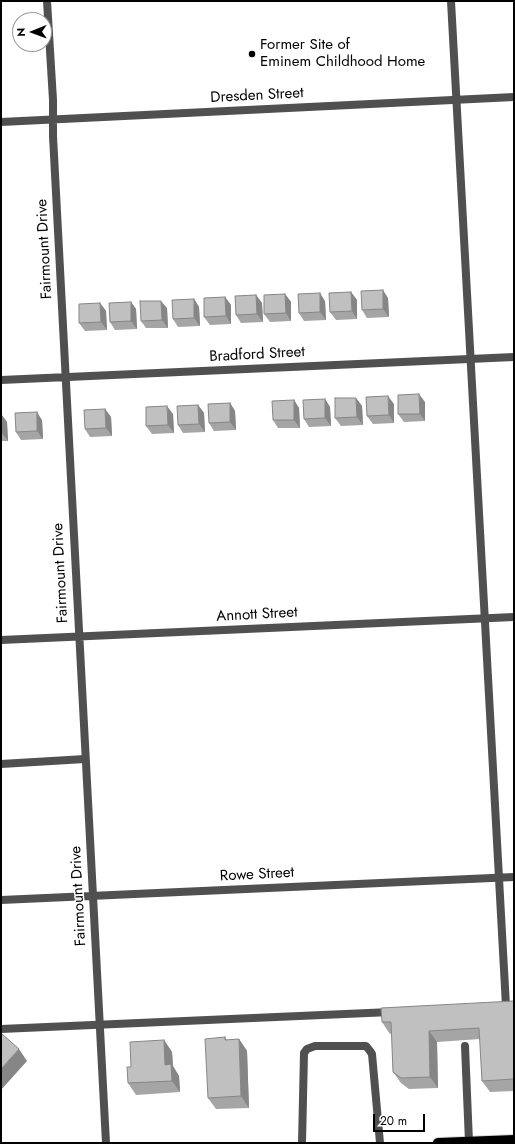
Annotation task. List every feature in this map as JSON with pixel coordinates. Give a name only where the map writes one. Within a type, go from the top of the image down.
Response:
[{"type":"main road","points":[[438,1143],[514,1140]]},
{"type":"street","name":"Fairmount Drive","points":[[47,1],[106,1143]]},
{"type":"street","points":[[451,1],[506,1006]]},
{"type":"street","name":"Dresden Street","points":[[1,122],[514,97]]},
{"type":"street","name":"Bradford Street","points":[[1,380],[514,357]]},
{"type":"street","name":"Annott Street","points":[[1,640],[514,617]]},
{"type":"street","points":[[1,764],[85,759]]},
{"type":"street","name":"Rowe Street","points":[[1,900],[514,877]]},
{"type":"street","points":[[1,1029],[402,1011]]},
{"type":"street","points":[[302,1143],[304,1053],[307,1049],[315,1046],[366,1046],[370,1051],[372,1054],[380,1143]]},
{"type":"street","points":[[465,1046],[469,1142]]},
{"type":"building","points":[[383,290],[383,309],[362,310],[361,291]]},
{"type":"building","points":[[351,292],[352,311],[330,312],[329,293]]},
{"type":"building","points":[[320,293],[320,312],[299,313],[298,294]]},
{"type":"building","points":[[285,294],[286,313],[264,314],[264,295]]},
{"type":"building","points":[[256,295],[257,314],[236,315],[235,296]]},
{"type":"building","points":[[225,297],[226,316],[204,317],[204,298]]},
{"type":"building","points":[[194,299],[194,318],[173,319],[172,300]]},
{"type":"building","points":[[140,301],[161,301],[162,320],[141,321]]},
{"type":"building","points":[[131,302],[131,321],[110,322],[109,303]]},
{"type":"building","points":[[100,303],[101,322],[79,323],[79,304]]},
{"type":"building","points":[[419,394],[420,414],[398,414],[398,395]]},
{"type":"building","points":[[388,396],[389,415],[367,416],[366,397]]},
{"type":"building","points":[[335,398],[356,398],[357,417],[335,418]]},
{"type":"building","points":[[325,399],[325,418],[304,419],[303,400]]},
{"type":"building","points":[[294,400],[294,420],[273,420],[272,401]]},
{"type":"building","points":[[230,403],[230,422],[209,423],[208,404]]},
{"type":"building","points":[[198,405],[199,424],[178,425],[177,406]]},
{"type":"building","points":[[167,406],[168,425],[146,426],[146,407]]},
{"type":"building","points":[[105,409],[106,428],[85,429],[84,410]]},
{"type":"building","points":[[37,412],[37,431],[16,432],[15,413]]},
{"type":"building","points":[[514,1001],[514,1079],[482,1081],[479,1028],[429,1031],[430,1077],[401,1078],[393,1072],[391,1022],[382,1022],[381,1008]]},
{"type":"building","points":[[1,1033],[19,1049],[1,1069]]},
{"type":"building","points":[[225,1037],[225,1040],[239,1039],[241,1096],[208,1098],[205,1039]]},
{"type":"building","points":[[164,1040],[165,1065],[171,1064],[172,1081],[128,1083],[127,1067],[131,1067],[130,1042]]},
{"type":"place","name":"Former Site of Eminem Childhood Home","points":[[252,54]]}]
